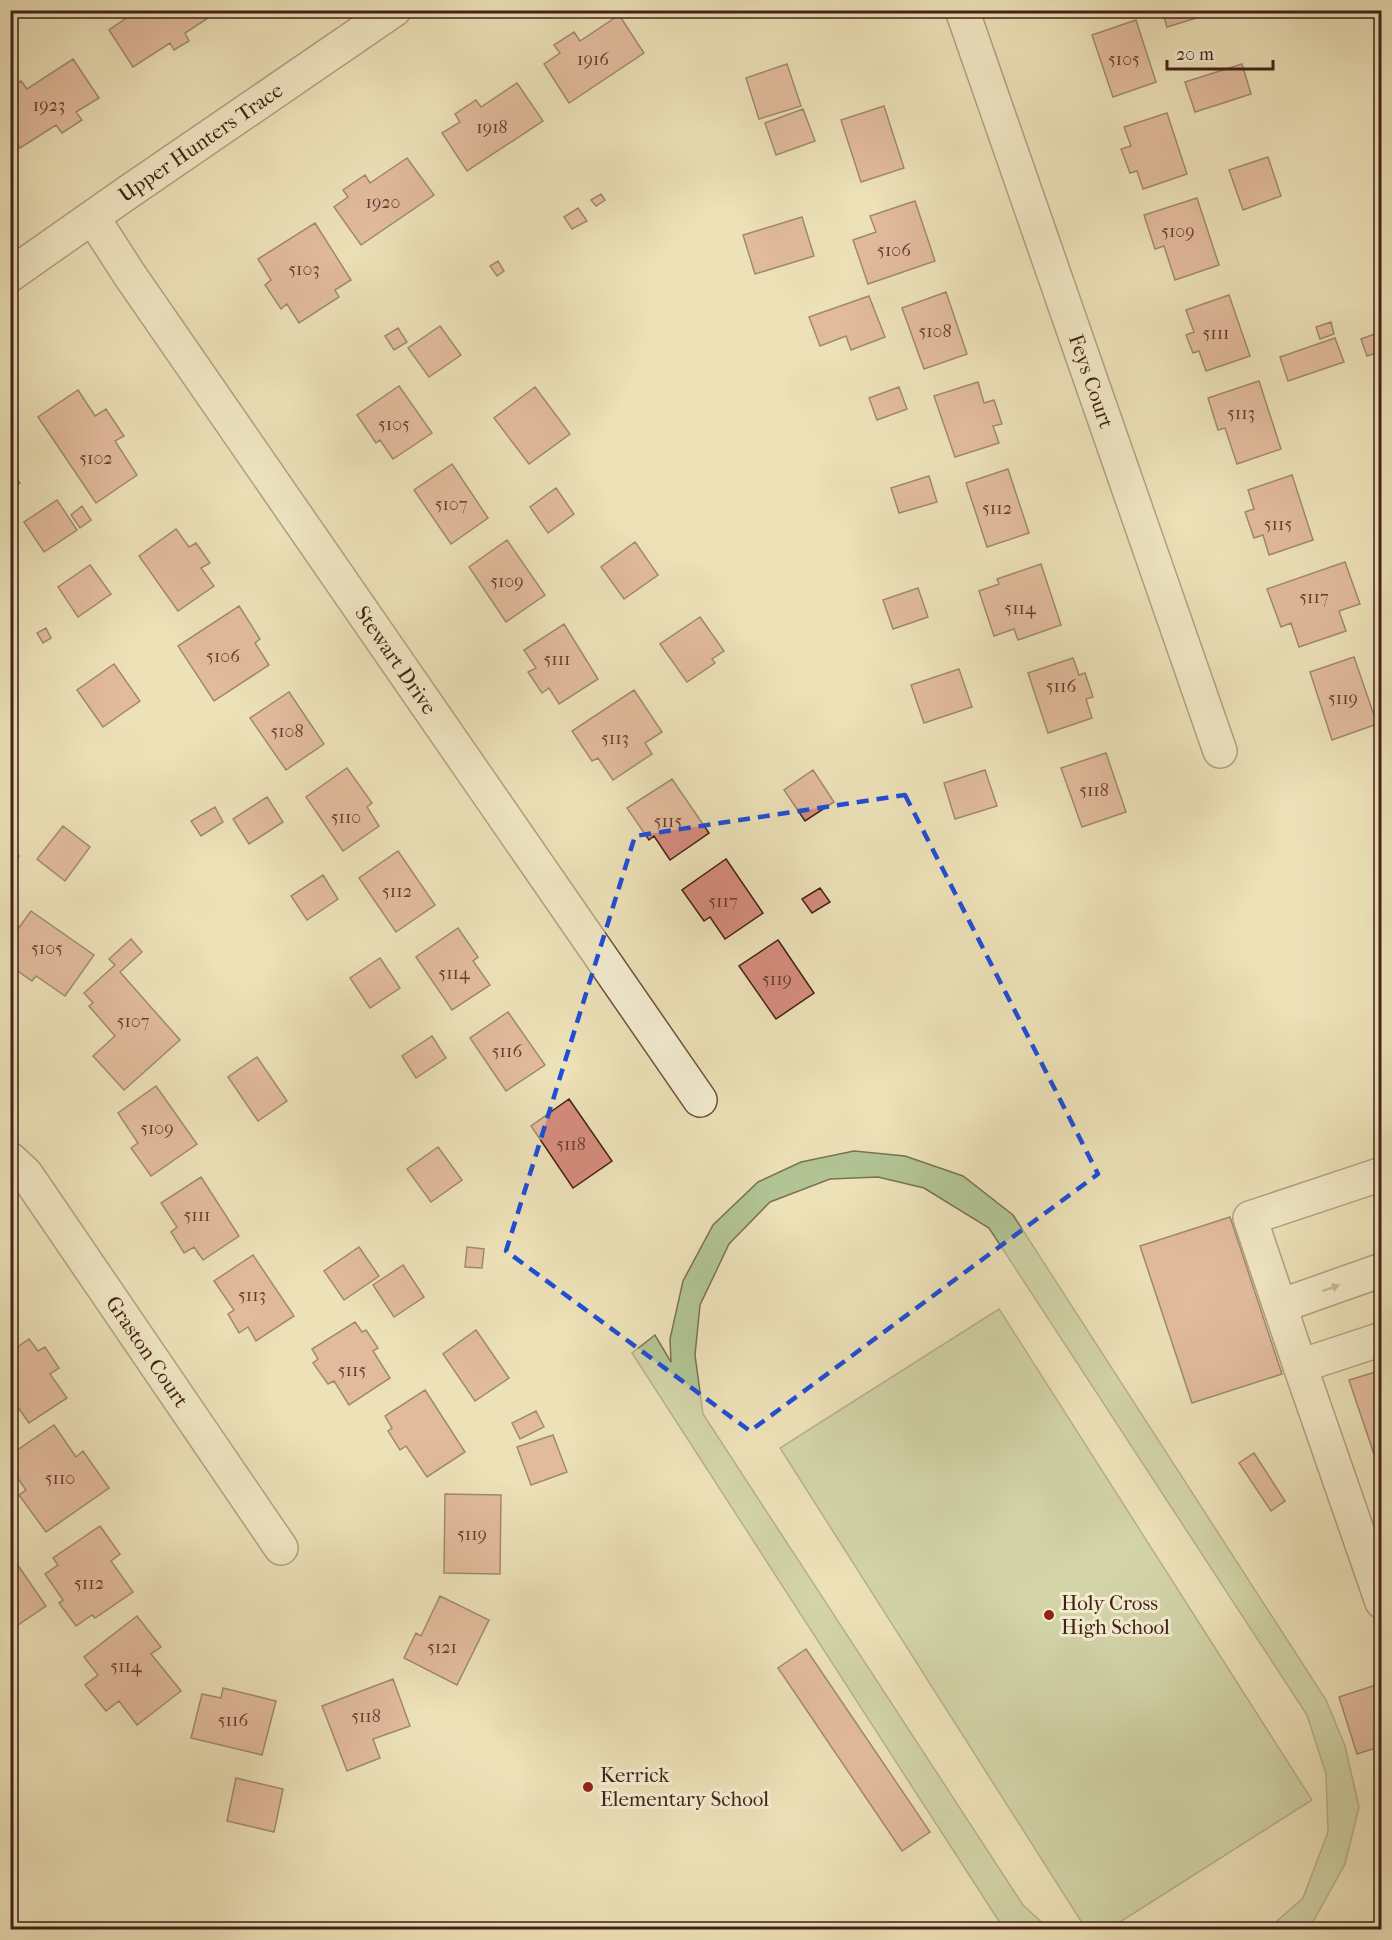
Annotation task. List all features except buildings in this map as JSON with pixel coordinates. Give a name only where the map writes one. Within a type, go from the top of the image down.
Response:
[{"type":"street","name":"Upper Hunters Trace","points":[[10,275],[394,10]]},
{"type":"street","name":"Feys Court","points":[[962,10],[1220,751]]},
{"type":"street","name":"Stewart Drive","points":[[93,218],[135,284],[700,1100]]},
{"type":"street","name":"Graston Court","points":[[10,1159],[26,1174],[281,1548]]},
{"type":"street","points":[[1382,1174],[1250,1218],[1382,1602]]},
{"type":"street","points":[[1280,1306],[1382,1270]]},
{"type":"street","points":[[1300,1366],[1382,1339]]},
{"type":"highlighted area","points":[[905,795],[1098,1174],[750,1431],[506,1251],[635,836]]},
{"type":"green space","points":[[854,1151],[905,1156],[963,1176],[1013,1215],[1326,1700],[1345,1746],[1359,1807],[1345,1864],[1309,1929],[1268,1929],[1303,1898],[1328,1832],[1326,1774],[1307,1715],[989,1228],[924,1188],[878,1177],[830,1179],[770,1202],[729,1244],[700,1305],[695,1355],[703,1414],[1023,1905],[1049,1929],[1004,1929],[632,1353],[655,1335],[671,1362],[670,1339],[683,1281],[713,1225],[758,1182],[801,1162]]},
{"type":"green space","points":[[999,1309],[1312,1800],[1109,1929],[1086,1929],[780,1448]]},
{"type":"place","name":"Holy Cross High School","points":[[1049,1615]]},
{"type":"place","name":"Kerrick Elementary School","points":[[588,1787]]}]
